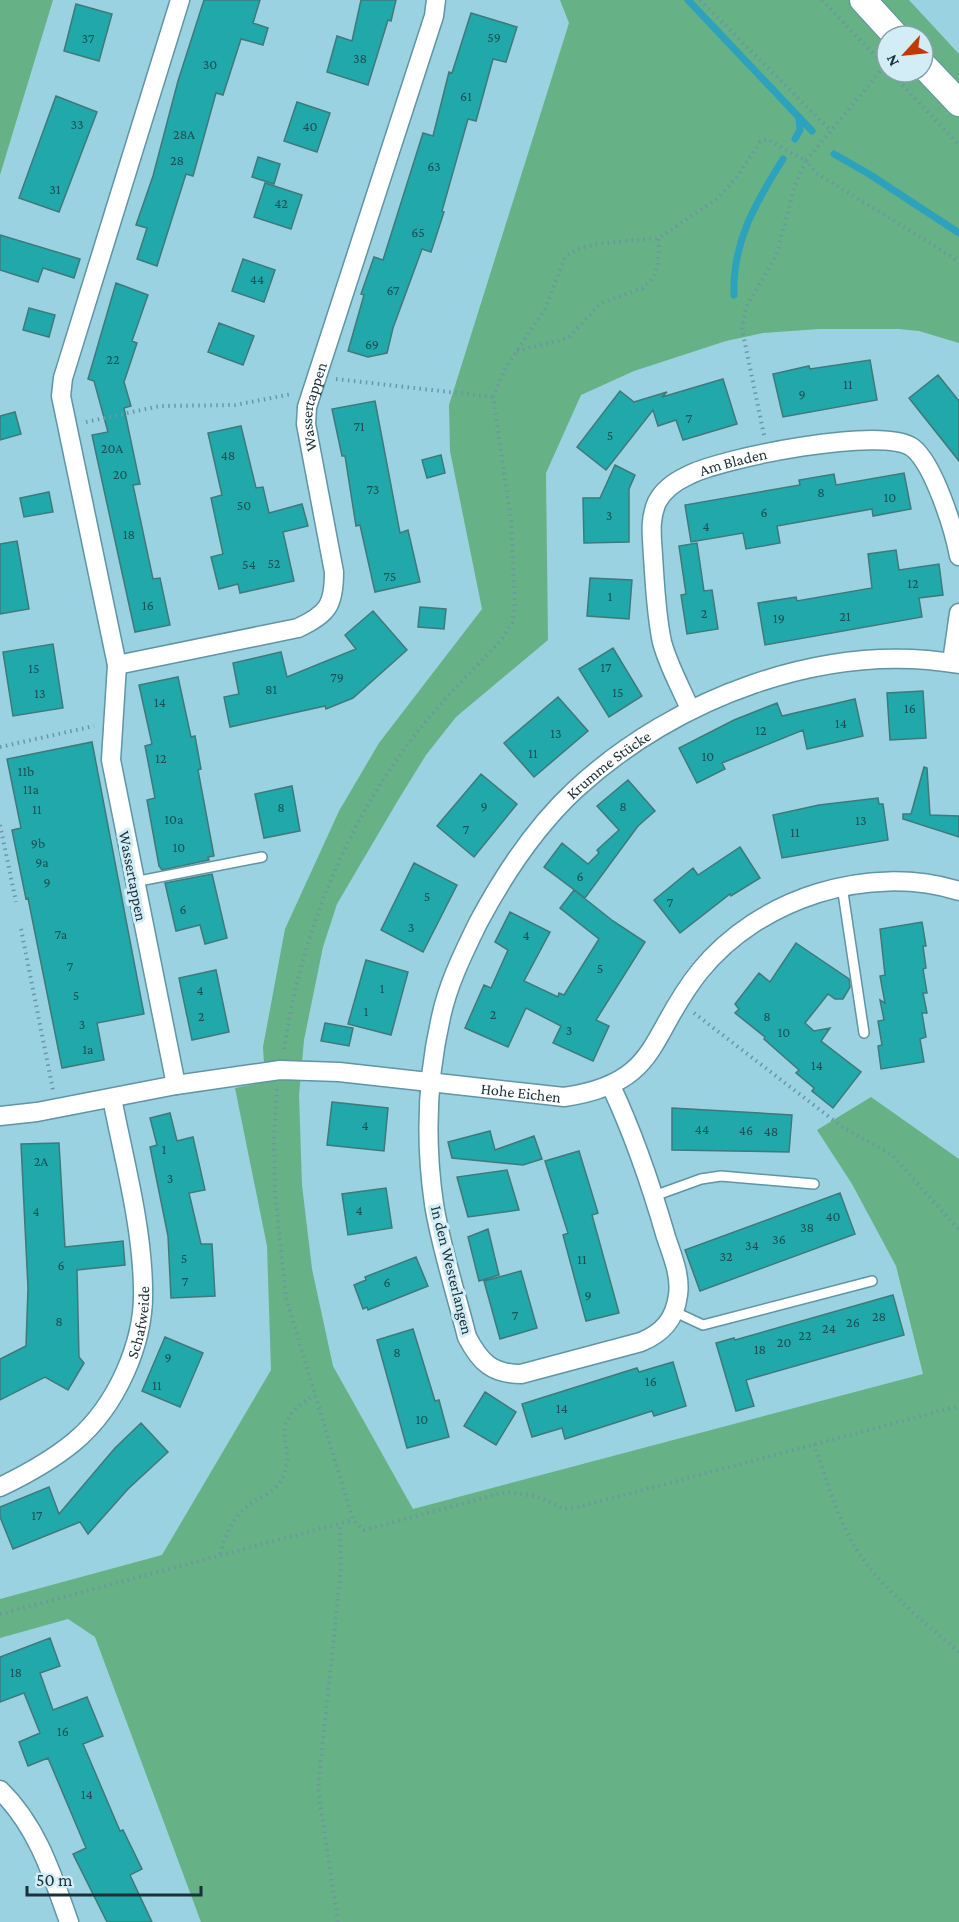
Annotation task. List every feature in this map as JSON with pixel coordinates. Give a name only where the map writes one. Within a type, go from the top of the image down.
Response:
[{"type":"street","name":"Wassertappen","points":[[176,1085],[111,760],[117,664],[66,426],[62,396],[63,378],[180,0]]},
{"type":"street","name":"Wassertappen","points":[[117,664],[298,628],[315,620],[327,610],[334,592],[334,572],[306,424],[307,406],[434,15],[435,0]]},
{"type":"street","points":[[863,0],[885,24]]},
{"type":"street","points":[[935,78],[959,103]]},
{"type":"street","name":"Am Bladen","points":[[690,709],[663,644],[656,609],[651,520],[664,491],[688,475],[768,453],[835,442],[888,440],[905,442],[924,459],[931,473],[959,556]]},
{"type":"street","points":[[955,663],[959,613]]},
{"type":"street","name":"Krumme Stücke","points":[[431,1083],[441,1018],[453,978],[496,888],[520,852],[577,788],[647,736],[690,709],[751,685],[823,666],[880,661],[955,663]]},
{"type":"street","name":"Hohe Eichen","points":[[0,1116],[57,1108],[176,1085],[280,1070],[339,1072],[564,1097],[589,1094],[611,1086],[630,1075],[644,1062],[698,973],[730,940],[778,911],[842,886],[874,881],[910,882],[959,891]]},
{"type":"street","name":"In den Westerlangen","points":[[431,1083],[428,1126],[435,1206],[467,1337],[476,1355],[490,1368],[505,1374],[521,1374],[656,1336],[675,1312]]},
{"type":"street","points":[[611,1086],[626,1118],[654,1196],[676,1269],[679,1292],[675,1312]]},
{"type":"street","name":"Schafweide","points":[[0,1487],[46,1462],[75,1441],[100,1413],[117,1387],[132,1355],[140,1324],[144,1289],[140,1248],[112,1098]]},
{"type":"street","points":[[0,1790],[17,1807],[31,1828],[48,1862],[69,1922]]},
{"type":"lane","points":[[134,882],[262,857]]},
{"type":"lane","points":[[842,886],[864,1034]]},
{"type":"lane","points":[[654,1196],[701,1179],[721,1176],[814,1184]]},
{"type":"lane","points":[[675,1312],[703,1325],[872,1281]]},
{"type":"path","points":[[700,0],[830,130]]},
{"type":"path","points":[[822,0],[875,55]]},
{"type":"path","points":[[768,453],[742,328],[746,307],[776,256],[795,185],[806,161],[875,79]]},
{"type":"path","points":[[901,84],[959,145]]},
{"type":"path","points":[[959,261],[816,172],[806,161],[778,142],[767,139],[760,142],[736,178],[718,198],[659,238],[596,244],[578,249],[565,257],[545,309],[506,367],[493,397],[511,520],[515,588],[512,623],[501,640],[419,730],[397,759],[327,884],[301,959],[280,1070],[274,1136],[276,1205],[286,1298],[353,1520],[364,1530],[506,1492],[536,1496],[564,1509],[575,1508],[959,1406]]},
{"type":"path","points":[[516,351],[568,338],[601,303],[643,288],[654,277],[658,265],[659,238]]},
{"type":"path","points":[[66,426],[160,406],[235,405],[315,383],[493,397]]},
{"type":"path","points":[[0,747],[112,722]]},
{"type":"path","points":[[0,825],[16,902]]},
{"type":"path","points":[[21,929],[57,1108]]},
{"type":"path","points":[[679,1002],[841,1126],[892,1155],[959,1230]]},
{"type":"path","points":[[220,1554],[224,1538],[238,1514],[279,1483],[284,1474],[284,1427],[288,1415],[295,1406],[315,1395]]},
{"type":"path","points":[[814,1444],[843,1522],[859,1553],[900,1600],[959,1652]]},
{"type":"path","points":[[0,1614],[353,1520]]},
{"type":"path","points":[[338,1922],[318,1790],[341,1568],[340,1523]]},
{"type":"green space","points":[[0,0],[53,0],[0,175]]},
{"type":"green space","points":[[560,0],[909,0],[931,24],[875,24],[875,84],[935,84],[935,28],[959,54],[959,343],[919,331],[899,329],[819,329],[763,333],[726,341],[634,371],[581,395],[546,473],[548,640],[456,717],[426,755],[337,904],[323,947],[304,1040],[299,1095],[302,1185],[312,1269],[333,1366],[413,1509],[923,1374],[896,1266],[852,1184],[817,1130],[871,1097],[959,1159],[959,1922],[201,1922],[95,1637],[68,1619],[0,1638],[0,1599],[162,1555],[271,1370],[267,1246],[235,1088],[265,1082],[263,1047],[285,929],[339,811],[379,743],[482,609],[450,451],[449,405],[569,23]]},
{"type":"building","points":[[204,0],[260,0],[253,23],[268,28],[263,45],[241,39],[223,95],[216,93],[193,176],[186,174],[157,266],[137,259],[147,228],[136,225],[153,176],[178,81]]},
{"type":"building","points":[[361,0],[396,0],[391,21],[388,20],[368,85],[327,72],[337,36],[352,41]]},
{"type":"building","points":[[76,4],[112,14],[99,61],[64,51]]},
{"type":"building","points":[[471,13],[517,27],[506,62],[493,59],[476,121],[468,119],[442,211],[444,212],[431,252],[422,249],[393,328],[387,353],[368,357],[348,351],[364,295],[361,294],[374,257],[383,260],[423,133],[433,136],[449,72],[452,73]]},
{"type":"building","points":[[56,96],[97,112],[59,212],[19,198]]},
{"type":"building","points":[[297,102],[330,113],[317,152],[284,141]]},
{"type":"building","points":[[258,157],[280,164],[274,184],[252,177]]},
{"type":"building","points":[[265,183],[302,195],[291,229],[254,217]]},
{"type":"building","points":[[0,235],[80,259],[74,278],[43,268],[38,282],[0,270]]},
{"type":"building","points":[[243,259],[275,270],[264,302],[232,291]]},
{"type":"building","points":[[116,283],[148,295],[132,341],[137,343],[124,382],[131,406],[124,408],[140,484],[133,485],[153,579],[160,578],[170,625],[135,632],[92,435],[108,432],[94,381],[88,379]]},
{"type":"building","points":[[29,308],[55,315],[49,337],[23,330]]},
{"type":"building","points":[[219,323],[254,336],[243,365],[208,352]]},
{"type":"building","points":[[870,360],[877,400],[783,417],[773,374],[809,366],[810,369]]},
{"type":"building","points":[[938,375],[959,401],[959,461],[909,398]]},
{"type":"building","points":[[723,379],[737,424],[683,440],[676,420],[658,426],[653,410],[606,470],[577,447],[620,391],[634,402],[667,392],[662,397]]},
{"type":"building","points":[[375,401],[400,533],[408,530],[420,582],[375,592],[360,525],[356,526],[345,456],[342,456],[332,409]]},
{"type":"building","points":[[15,412],[21,434],[0,440],[0,416]]},
{"type":"building","points":[[241,426],[256,488],[263,487],[269,513],[302,504],[308,526],[283,532],[294,581],[240,593],[238,584],[219,589],[211,557],[223,554],[211,498],[222,495],[208,433]]},
{"type":"building","points":[[441,455],[445,473],[427,478],[422,460]]},
{"type":"building","points":[[615,465],[635,475],[629,489],[629,542],[584,543],[583,498],[600,498]]},
{"type":"building","points":[[904,473],[911,509],[873,516],[872,509],[777,526],[780,543],[746,549],[743,533],[691,542],[685,505],[800,485],[799,480],[834,474],[836,485]]},
{"type":"building","points":[[49,492],[53,512],[24,517],[20,498]]},
{"type":"building","points":[[17,541],[29,609],[0,614],[0,544]]},
{"type":"building","points":[[697,543],[704,591],[712,590],[718,629],[687,634],[681,595],[686,594],[679,546]]},
{"type":"building","points":[[896,550],[899,570],[939,564],[943,595],[919,598],[922,617],[765,645],[758,603],[796,597],[797,601],[872,588],[868,554]]},
{"type":"building","points":[[590,578],[632,580],[629,619],[587,616]]},
{"type":"building","points":[[420,607],[446,609],[444,629],[418,627]]},
{"type":"building","points":[[373,611],[407,650],[353,698],[326,709],[325,706],[230,727],[224,697],[239,694],[233,663],[281,652],[287,677],[356,649],[345,635]]},
{"type":"building","points":[[53,644],[63,708],[13,716],[3,652]]},
{"type":"building","points":[[613,648],[642,696],[609,717],[579,669]]},
{"type":"building","points":[[178,677],[191,737],[195,736],[201,769],[198,770],[214,856],[208,857],[209,860],[162,870],[159,866],[147,800],[155,798],[145,746],[152,744],[139,685]]},
{"type":"building","points":[[923,691],[926,738],[890,740],[887,693]]},
{"type":"building","points":[[558,697],[588,731],[534,777],[504,743]]},
{"type":"building","points":[[855,699],[863,736],[807,749],[803,730],[722,763],[725,769],[697,783],[679,748],[734,720],[777,703],[782,716]]},
{"type":"building","points":[[92,742],[144,1014],[97,1023],[104,1060],[62,1068],[12,830],[21,828],[7,759]]},
{"type":"building","points":[[924,767],[927,768],[930,815],[959,816],[959,837],[903,819],[903,814],[911,814]]},
{"type":"building","points":[[481,774],[517,804],[474,857],[437,826]]},
{"type":"building","points":[[628,780],[655,811],[638,826],[585,898],[544,867],[562,843],[588,864],[599,853],[597,850],[619,830],[597,806]]},
{"type":"building","points":[[292,786],[300,831],[264,838],[255,794]]},
{"type":"building","points":[[878,798],[879,804],[883,804],[888,840],[782,858],[773,815],[819,805]]},
{"type":"building","points":[[740,847],[760,878],[731,896],[730,894],[680,933],[654,900],[693,868],[698,875]]},
{"type":"building","points":[[414,863],[457,885],[423,952],[381,930]]},
{"type":"building","points":[[212,874],[227,938],[205,944],[200,925],[176,931],[165,883]]},
{"type":"building","points":[[574,890],[613,921],[645,942],[596,1020],[609,1026],[593,1061],[553,1043],[561,1026],[526,1008],[508,1047],[465,1028],[484,985],[491,988],[508,950],[495,942],[510,912],[550,932],[524,981],[558,997],[559,993],[564,995],[599,939],[560,908]]},
{"type":"building","points":[[922,922],[926,946],[923,946],[926,968],[923,969],[927,993],[923,993],[927,1013],[922,1013],[926,1037],[920,1039],[924,1062],[881,1069],[878,1046],[882,1045],[878,1021],[884,1020],[880,1000],[885,1003],[880,976],[885,975],[880,929]]},
{"type":"building","points":[[796,943],[849,979],[850,987],[843,999],[835,999],[828,994],[805,1023],[814,1031],[830,1028],[821,1041],[861,1072],[833,1108],[812,1091],[814,1088],[796,1073],[799,1070],[764,1039],[765,1037],[735,1013],[739,1009],[735,1004],[759,973],[770,982]]},
{"type":"building","points":[[366,960],[408,972],[391,1035],[348,1024]]},
{"type":"building","points":[[216,970],[229,1032],[192,1040],[179,978]]},
{"type":"building","points":[[325,1023],[353,1028],[349,1046],[321,1041]]},
{"type":"building","points":[[332,1102],[388,1108],[384,1151],[327,1145]]},
{"type":"building","points":[[672,1108],[792,1115],[789,1152],[672,1150]]},
{"type":"building","points":[[170,1113],[177,1141],[193,1137],[205,1190],[189,1193],[201,1244],[212,1244],[215,1296],[171,1298],[168,1236],[150,1147],[157,1145],[150,1118]]},
{"type":"building","points":[[490,1131],[495,1150],[534,1136],[542,1159],[523,1165],[452,1158],[448,1142]]},
{"type":"building","points":[[59,1143],[65,1247],[123,1241],[125,1265],[77,1270],[79,1357],[84,1363],[68,1390],[45,1377],[0,1400],[0,1359],[26,1346],[28,1288],[21,1144]]},
{"type":"building","points":[[579,1151],[598,1213],[592,1215],[619,1313],[586,1321],[563,1235],[568,1233],[545,1161]]},
{"type":"building","points":[[507,1170],[519,1210],[468,1217],[457,1177]]},
{"type":"building","points":[[386,1188],[392,1228],[348,1235],[342,1194]]},
{"type":"building","points":[[840,1193],[855,1234],[700,1291],[685,1250]]},
{"type":"building","points":[[488,1229],[499,1275],[479,1281],[468,1237]]},
{"type":"building","points":[[416,1257],[428,1286],[368,1310],[367,1307],[363,1309],[354,1285],[366,1280],[365,1277]]},
{"type":"building","points":[[521,1271],[537,1328],[500,1339],[484,1281]]},
{"type":"building","points":[[893,1295],[904,1335],[746,1380],[754,1406],[736,1411],[716,1343],[734,1338],[735,1340]]},
{"type":"building","points":[[413,1329],[435,1401],[439,1400],[449,1437],[407,1448],[377,1340]]},
{"type":"building","points":[[165,1337],[203,1353],[180,1407],[142,1391]]},
{"type":"building","points":[[673,1362],[686,1406],[654,1416],[652,1411],[565,1439],[562,1428],[532,1437],[522,1404],[637,1368],[639,1372]]},
{"type":"building","points":[[485,1392],[516,1412],[496,1445],[464,1426]]},
{"type":"building","points":[[141,1423],[168,1452],[128,1489],[88,1534],[80,1522],[13,1549],[0,1517],[0,1507],[49,1487],[59,1514],[115,1448]]},
{"type":"building","points":[[50,1638],[60,1666],[40,1673],[53,1710],[87,1697],[103,1736],[83,1744],[120,1831],[123,1830],[142,1869],[130,1875],[152,1922],[107,1922],[73,1854],[86,1848],[48,1758],[28,1766],[19,1742],[40,1733],[24,1693],[0,1702],[0,1657]]},
{"type":"waterway","points":[[688,0],[812,131]]},
{"type":"waterway","points":[[795,139],[800,130],[799,117]]},
{"type":"waterway","points":[[834,154],[959,233]]},
{"type":"waterway","points":[[734,295],[737,257],[748,223],[783,159]]}]
